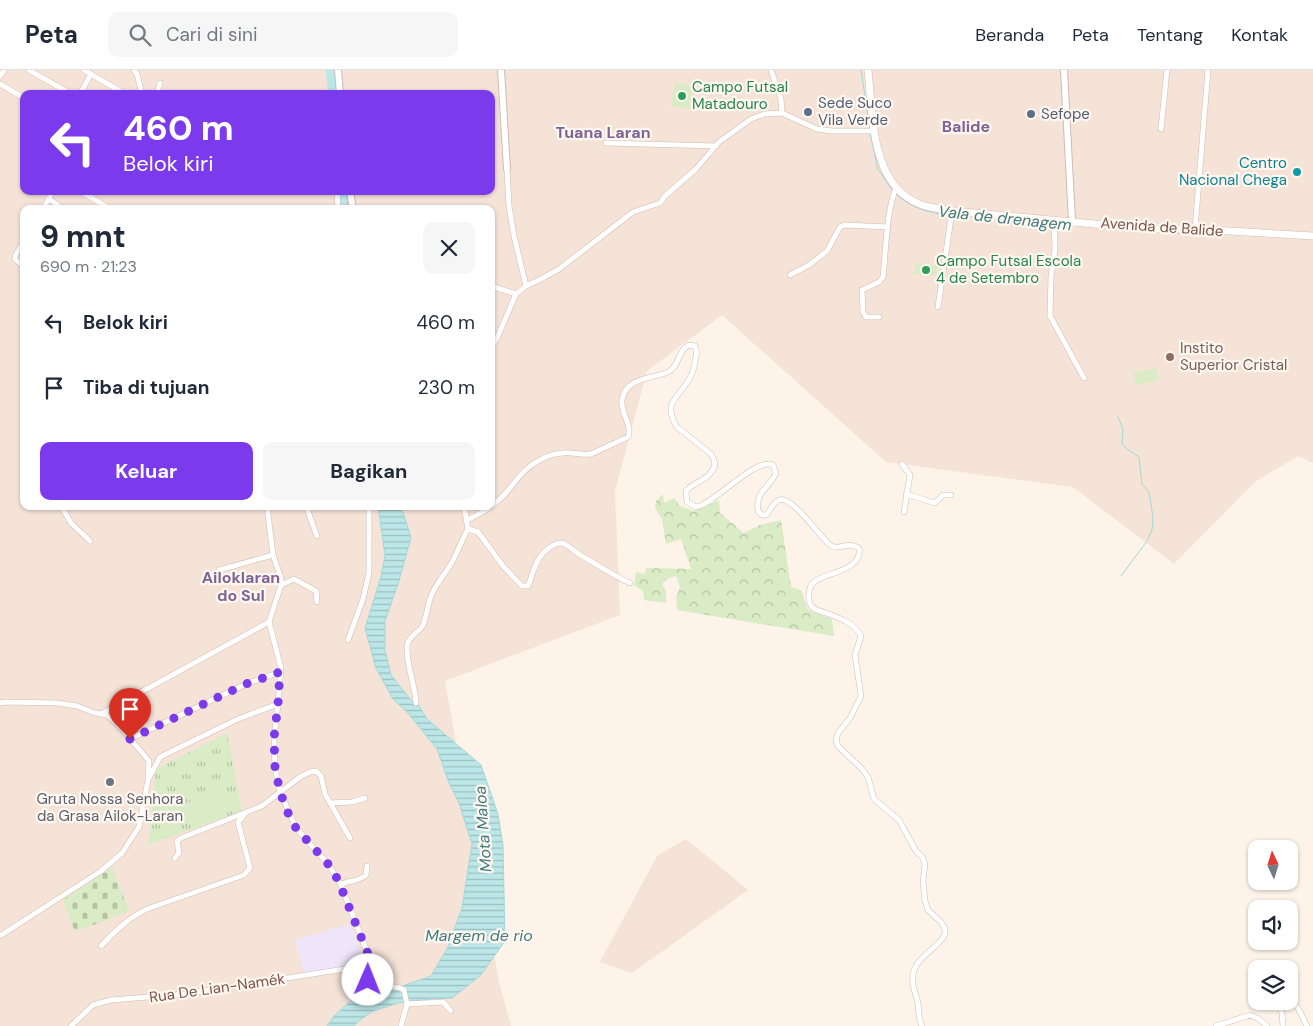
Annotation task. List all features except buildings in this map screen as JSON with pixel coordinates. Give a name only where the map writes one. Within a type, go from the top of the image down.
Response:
[{"type":"main road","points":[[868,70],[879,157],[887,176],[896,188]]},
{"type":"main road","name":"Avenida de Balide","points":[[896,188],[902,194],[921,205],[952,211],[1054,222],[1072,221],[1149,228],[1313,236]]},
{"type":"street","points":[[0,76],[4,70]]},
{"type":"street","points":[[29,70],[64,90]]},
{"type":"street","points":[[84,70],[117,90]]},
{"type":"street","points":[[134,70],[137,74],[141,90]]},
{"type":"street","points":[[338,70],[340,90]]},
{"type":"street","points":[[501,70],[509,206],[526,286]]},
{"type":"street","points":[[771,70],[781,100],[782,113]]},
{"type":"street","points":[[1064,70],[1072,221]]},
{"type":"street","points":[[1161,129],[1167,70]]},
{"type":"street","points":[[1195,230],[1208,70]]},
{"type":"street","points":[[82,90],[91,74]]},
{"type":"street","points":[[158,90],[160,83]]},
{"type":"street","points":[[0,84],[20,96]]},
{"type":"street","points":[[495,341],[516,294],[526,286],[559,268],[634,212],[660,203],[664,196],[696,169],[718,142],[751,119],[764,114],[782,113],[817,129],[875,131]]},
{"type":"street","points":[[606,143],[716,146]]},
{"type":"street","points":[[879,317],[866,317],[863,312],[862,290],[879,282],[883,277],[888,227],[896,188]]},
{"type":"street","points":[[45,205],[51,195]]},
{"type":"street","points":[[87,195],[104,205]]},
{"type":"street","points":[[49,199],[58,205]]},
{"type":"street","points":[[938,307],[952,211]]},
{"type":"street","points":[[1054,222],[1055,250],[1050,279],[1050,316],[1084,378]]},
{"type":"street","points":[[790,275],[809,265],[827,251],[840,227],[844,224],[888,227]]},
{"type":"street","points":[[20,248],[15,259],[20,264]]},
{"type":"street","points":[[495,287],[516,294]]},
{"type":"street","points":[[495,503],[523,471],[538,460],[569,452],[585,455],[591,454],[628,437],[629,427],[621,402],[627,390],[644,378],[671,371],[688,345],[697,348],[693,371],[688,382],[673,400],[671,412],[677,427],[711,454],[715,465],[707,477],[691,485],[686,491],[687,502],[696,507],[705,504],[752,470],[769,463],[773,465],[776,473],[760,493],[758,511],[762,515],[766,515],[779,500],[785,500],[831,546],[839,548],[850,544],[859,548],[860,551],[857,561],[837,573],[816,580],[809,590],[809,596],[811,606],[851,624],[858,630],[861,636],[855,655],[860,696],[850,718],[838,733],[836,740],[838,746],[868,777],[874,799],[899,820],[916,850],[923,858],[925,864],[923,889],[926,907],[941,922],[945,929],[945,934],[937,945],[922,957],[912,972],[912,983],[918,1002],[919,1020],[922,1026]]},
{"type":"street","points":[[902,464],[910,474],[904,512]]},
{"type":"street","points":[[906,494],[935,503],[943,495],[951,495]]},
{"type":"street","points":[[63,510],[71,523],[90,541]]},
{"type":"street","points":[[267,510],[273,555],[281,578],[281,585],[269,622],[280,672],[274,747],[280,792],[296,828],[329,865],[340,885],[364,940],[371,972],[366,986],[369,989],[399,987],[404,990],[408,1004],[401,1026]]},
{"type":"street","points":[[307,510],[317,536]]},
{"type":"street","points":[[348,640],[363,599],[368,572],[369,510]]},
{"type":"street","points":[[416,703],[408,644],[413,635],[420,630],[427,617],[430,599],[437,583],[450,566],[462,537],[468,529],[464,510]]},
{"type":"street","points":[[467,520],[487,510]]},
{"type":"street","points":[[468,529],[478,532],[503,566],[522,586],[528,586],[540,557],[549,548],[559,543],[564,544],[581,556],[604,568],[610,574],[630,583]]},
{"type":"street","points":[[219,570],[273,555]]},
{"type":"street","points":[[281,585],[294,579],[302,582],[316,591],[317,602]]},
{"type":"street","points":[[102,714],[269,622]]},
{"type":"street","points":[[130,739],[246,684],[280,672]]},
{"type":"street","points":[[0,703],[57,703],[77,706],[107,715],[149,761],[148,780],[139,827],[122,853],[101,871],[0,936]]},
{"type":"street","points":[[148,780],[160,757],[238,719],[278,704]]},
{"type":"street","points":[[175,858],[180,853],[177,841],[180,838],[262,806],[300,777],[316,771],[321,776],[325,794],[350,838]]},
{"type":"street","points":[[330,803],[352,802],[364,798]]},
{"type":"street","points":[[101,946],[132,916],[244,875],[250,868],[238,822],[248,812]]},
{"type":"street","points":[[340,885],[360,880],[366,875],[367,866]]},
{"type":"street","name":"Rua De Lian-Namék","points":[[71,1026],[93,1005],[111,1000],[185,994],[370,965]]},
{"type":"street","points":[[408,1004],[443,1002],[451,1011]]},
{"type":"street","points":[[1298,1008],[1307,1026]]},
{"type":"street","points":[[1281,1010],[1283,1026]]},
{"type":"street","points":[[1216,1026],[1250,1015],[1259,1019],[1267,1026]]},
{"type":"shaded area","points":[[0,70],[1313,70],[1313,463],[1298,456],[1256,481],[1174,564],[1073,487],[886,462],[722,315],[647,371],[615,491],[620,615],[445,681],[499,982],[511,1026],[0,1026]]},
{"type":"shaded area","points":[[686,839],[748,890],[632,973],[600,962],[657,856]]},
{"type":"shaded area","points":[[351,924],[365,965],[304,973],[295,940]]},
{"type":"green space","name":"Campo Futsal Matadouro","points":[[675,83],[693,86],[691,109],[671,106]]},
{"type":"green space","name":"Campo Futsal Escola 4 de Setembro","points":[[916,263],[937,266],[936,276],[914,274]]},
{"type":"green space","points":[[1156,368],[1159,380],[1136,385],[1133,373]]},
{"type":"green space","points":[[663,494],[664,503],[674,498],[680,506],[694,511],[719,500],[720,513],[744,533],[760,525],[781,520],[791,587],[801,590],[808,610],[832,619],[834,636],[677,610],[676,598],[680,587],[676,576],[669,578],[662,584],[666,591],[666,603],[644,600],[643,591],[634,585],[636,572],[645,574],[646,568],[691,569],[681,539],[666,544],[662,519],[655,508],[656,501]]},
{"type":"green space","points":[[227,733],[242,811],[148,845],[156,769]]},
{"type":"green space","points":[[221,791],[226,812],[214,815],[208,795]]},
{"type":"green space","points":[[205,797],[211,816],[199,819],[193,800]]},
{"type":"green space","points":[[190,802],[196,821],[178,825],[173,806]]},
{"type":"green space","points":[[112,867],[129,911],[75,932],[63,900]]},
{"type":"water","name":"Margem de rio","points":[[379,510],[401,510],[411,538],[385,621],[385,650],[391,675],[410,699],[419,706],[427,719],[481,765],[498,814],[503,845],[505,941],[480,976],[452,998],[398,1003],[373,1011],[354,1026],[327,1026],[334,1016],[353,999],[366,992],[391,990],[431,976],[448,947],[462,908],[472,844],[459,803],[449,783],[437,749],[408,713],[393,699],[376,668],[365,628],[381,577],[385,555]]},
{"type":"waterway","name":"Mota Maloa","points":[[330,70],[332,90]]},
{"type":"waterway","name":"Mota Maloa","points":[[332,70],[334,90]]},
{"type":"waterway","name":"Vala de drenagem","points":[[861,70],[870,129]]},
{"type":"waterway","name":"Vala de drenagem","points":[[870,133],[878,169],[893,191]]},
{"type":"waterway","name":"Vala de drenagem","points":[[896,194],[908,203],[921,209],[949,215]]},
{"type":"waterway","name":"Mota Maloa","points":[[341,195],[343,205]]},
{"type":"waterway","points":[[346,195],[348,205]]},
{"type":"waterway","name":"Vala de drenagem","points":[[953,215],[967,216]]},
{"type":"waterway","name":"Vala de drenagem","points":[[1165,232],[1189,235]]},
{"type":"waterway","points":[[1118,417],[1123,429],[1122,444],[1139,457],[1142,484],[1149,492],[1153,517],[1152,530],[1147,541],[1121,576]]},
{"type":"place","name":"Campo Futsal Matadouro","points":[[682,96]]},
{"type":"place","name":"Sede Suco Vila Verde","points":[[808,112]]},
{"type":"place","name":"Sefope","points":[[1031,114]]},
{"type":"place","name":"Centro Nacional Chega","points":[[1297,172]]},
{"type":"place","name":"Campo Futsal Escola 4 de Setembro","points":[[926,270]]},
{"type":"place","name":"Instito Superior Cristal","points":[[1170,357]]},
{"type":"place","name":"Gruta Nossa Senhora da Grasa Ailok-Laran","points":[[110,782]]},
{"type":"district","name":"Balide","points":[[966,126]]},
{"type":"district","name":"Tuana Laran","points":[[603,132]]},
{"type":"district","name":"Ailoklaran do Sul","points":[[241,586]]},
{"type":"route","points":[[130,739],[246,684],[280,672],[274,756],[280,792],[296,828],[335,873],[364,940],[371,972],[368,980]]}]
